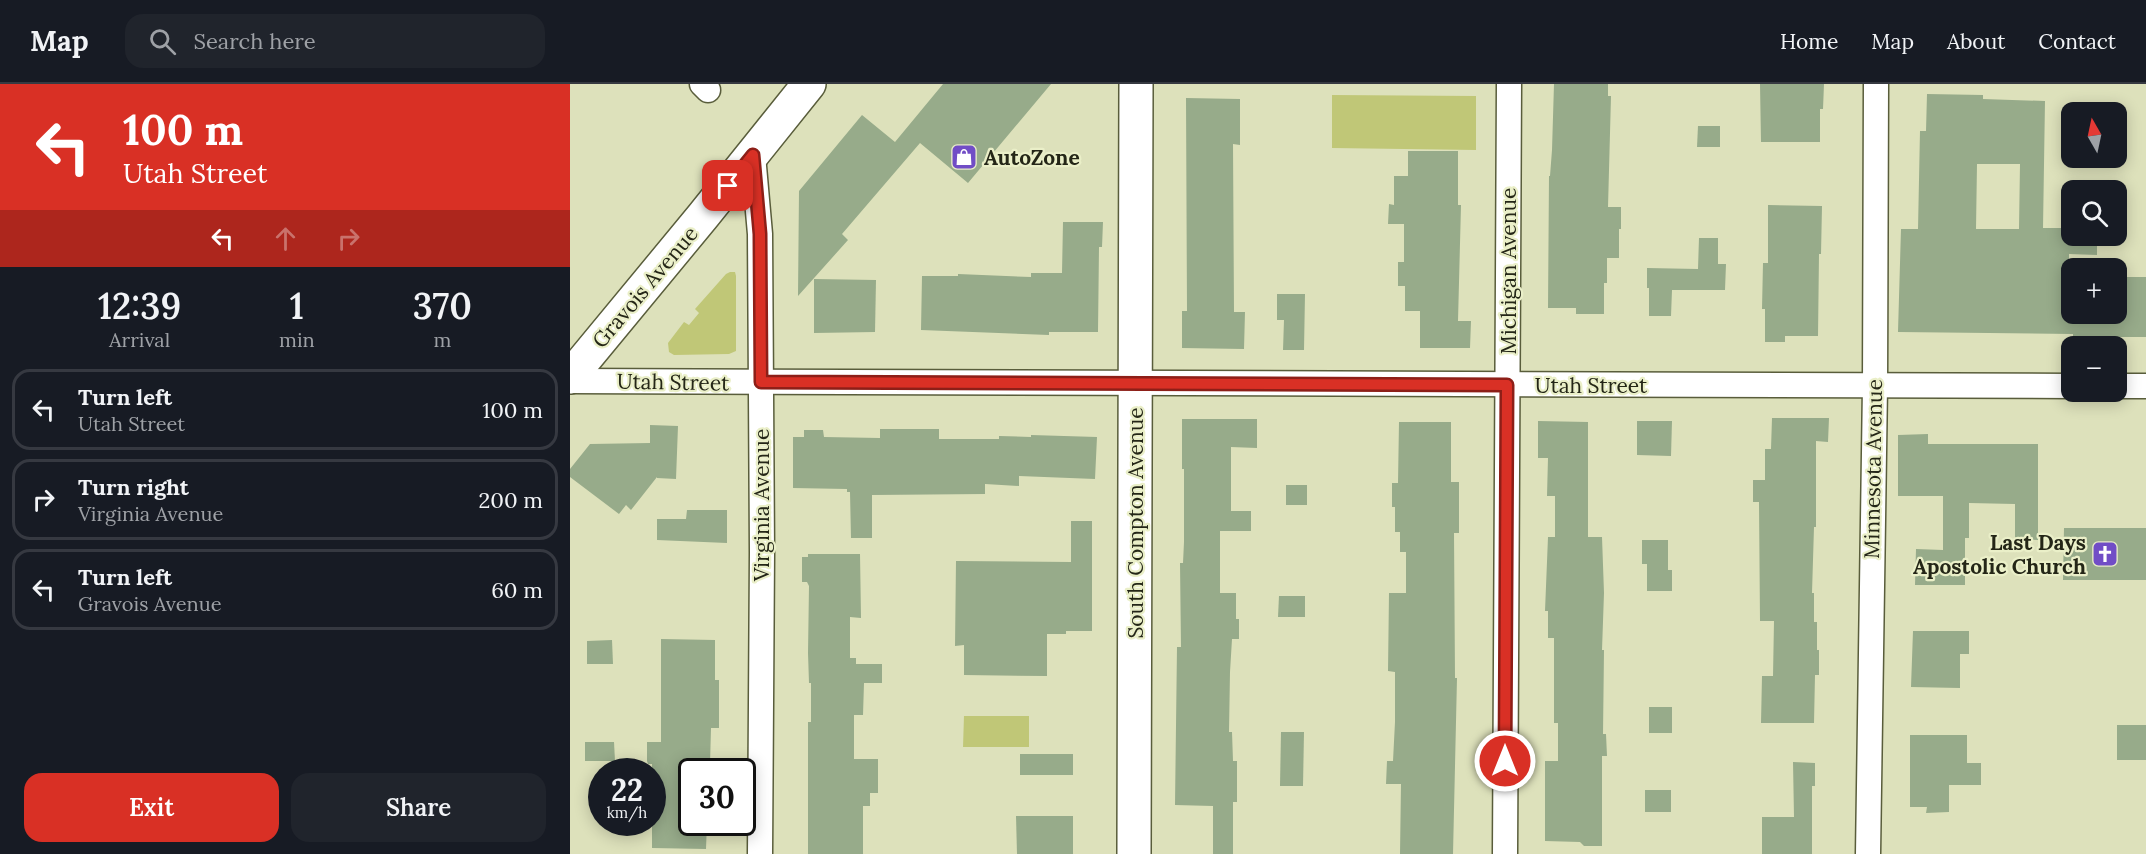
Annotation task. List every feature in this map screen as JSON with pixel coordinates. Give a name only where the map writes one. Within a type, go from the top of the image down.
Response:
[{"type":"street","name":"Gravois Avenue","points":[[570,379],[809,84]]},
{"type":"street","name":"South Compton Avenue","points":[[1134,854],[1136,84]]},
{"type":"street","name":"Michigan Avenue","points":[[1505,854],[1509,84]]},
{"type":"street","name":"Minnesota Avenue","points":[[1868,854],[1875,386],[1876,84]]},
{"type":"street","name":"Virginia Avenue","points":[[753,155],[760,234],[760,854]]},
{"type":"street","name":"Utah Street","points":[[570,379],[1135,384],[2061,386]]},
{"type":"street","points":[[2127,386],[2146,386]]},
{"type":"green space","points":[[1332,95],[1476,96],[1476,150],[1332,148]]},
{"type":"green space","points":[[730,272],[735,272],[736,276],[736,351],[729,354],[674,355],[669,352],[668,343],[684,322],[689,325],[699,313],[695,309]]},
{"type":"green space","points":[[964,716],[1029,716],[1029,747],[963,747]]},
{"type":"building","points":[[943,84],[1051,84],[968,183],[920,143],[842,234],[848,240],[798,296],[799,191],[862,115],[895,142]]},
{"type":"building","points":[[1554,84],[1608,84],[1608,96],[1611,96],[1608,207],[1621,207],[1621,229],[1619,229],[1619,258],[1607,258],[1604,314],[1576,314],[1576,308],[1548,308],[1549,176]]},
{"type":"building","points":[[1760,84],[1824,84],[1823,109],[1820,109],[1820,142],[1761,142]]},
{"type":"building","points":[[1927,94],[1983,95],[1983,99],[2045,101],[2043,228],[2061,228],[2061,246],[2097,246],[2097,255],[2069,254],[2069,258],[2061,258],[2061,324],[2127,324],[2127,277],[2146,277],[2146,337],[1898,332],[1901,229],[1918,229],[1920,131],[1926,131]],"holes":[[[1977,164],[2020,164],[2019,229],[1976,229]]]},
{"type":"building","points":[[1186,98],[1240,99],[1240,145],[1233,144],[1234,312],[1245,312],[1244,349],[1182,348],[1182,311],[1187,311]]},
{"type":"building","points":[[1698,126],[1720,126],[1720,147],[1697,147]]},
{"type":"building","points":[[1408,151],[1458,151],[1458,205],[1461,205],[1458,321],[1471,321],[1470,348],[1420,348],[1420,311],[1405,311],[1405,286],[1398,286],[1398,262],[1404,262],[1404,224],[1388,224],[1389,204],[1394,205],[1394,176],[1408,176]]},
{"type":"building","points":[[1768,205],[1822,206],[1818,336],[1785,336],[1785,342],[1765,342],[1765,309],[1762,309],[1763,263],[1768,263]]},
{"type":"building","points":[[1063,222],[1103,222],[1102,247],[1099,247],[1098,332],[1049,332],[1049,335],[921,330],[922,276],[958,276],[958,274],[1031,277],[1031,273],[1062,273]]},
{"type":"building","points":[[1699,238],[1718,238],[1718,264],[1726,264],[1725,290],[1672,290],[1671,316],[1649,316],[1647,268],[1698,269]]},
{"type":"building","points":[[814,279],[876,280],[875,332],[814,333]]},
{"type":"building","points":[[1277,294],[1305,294],[1304,350],[1283,350],[1284,320],[1277,320]]},
{"type":"building","points":[[1772,418],[1829,418],[1828,442],[1816,441],[1816,527],[1814,527],[1812,593],[1814,593],[1814,622],[1817,622],[1819,675],[1815,675],[1814,723],[1761,723],[1762,676],[1773,676],[1774,621],[1760,621],[1759,502],[1753,502],[1753,480],[1765,480],[1765,449],[1771,449]]},
{"type":"building","points":[[1182,419],[1257,419],[1257,448],[1231,447],[1231,511],[1251,511],[1251,531],[1220,531],[1220,593],[1236,593],[1236,619],[1239,619],[1239,639],[1232,639],[1230,672],[1229,732],[1232,732],[1233,761],[1237,761],[1237,802],[1233,802],[1233,854],[1213,854],[1213,806],[1175,805],[1177,647],[1181,647],[1180,563],[1183,563],[1184,542]]},
{"type":"building","points":[[1538,421],[1588,422],[1588,537],[1602,537],[1604,593],[1603,734],[1606,734],[1607,756],[1602,756],[1602,846],[1584,846],[1580,842],[1545,841],[1545,761],[1558,761],[1558,723],[1554,723],[1554,638],[1548,638],[1548,611],[1545,611],[1548,537],[1555,537],[1555,496],[1547,496],[1548,458],[1538,458]]},
{"type":"building","points":[[1637,421],[1672,421],[1671,456],[1637,455]]},
{"type":"building","points":[[1399,422],[1451,422],[1451,482],[1459,482],[1459,533],[1454,533],[1455,678],[1457,678],[1453,854],[1400,854],[1401,784],[1386,784],[1387,761],[1393,761],[1395,722],[1395,672],[1388,671],[1389,593],[1406,593],[1406,552],[1400,552],[1400,532],[1395,532],[1395,507],[1392,507],[1392,483],[1398,483]]},
{"type":"building","points":[[650,425],[678,426],[676,479],[657,477],[631,510],[626,505],[619,514],[570,477],[570,469],[590,444],[650,443]]},
{"type":"building","points":[[880,429],[939,429],[939,439],[999,439],[999,436],[1031,437],[1031,435],[1097,437],[1095,479],[1019,476],[1019,486],[985,484],[985,494],[872,495],[872,538],[851,538],[850,492],[847,492],[847,489],[793,488],[793,437],[804,437],[804,430],[823,430],[824,437],[880,438]]},
{"type":"building","points":[[1928,434],[1928,444],[2038,444],[2038,540],[2015,539],[2015,504],[1969,503],[1969,538],[1965,538],[1965,585],[1915,585],[1916,549],[1943,550],[1943,496],[1898,496],[1898,435]]},
{"type":"building","points":[[1286,485],[1307,485],[1307,505],[1286,505]]},
{"type":"building","points":[[687,510],[727,510],[727,543],[657,540],[657,519],[686,519]]},
{"type":"building","points":[[1071,521],[1092,521],[1092,631],[1047,634],[1047,676],[964,675],[964,645],[955,646],[956,561],[1071,562]]},
{"type":"building","name":"Last Days Apostolic Church","points":[[2064,528],[2146,528],[2146,580],[2063,580]]},
{"type":"building","points":[[1642,540],[1668,540],[1668,570],[1672,570],[1672,591],[1647,591],[1647,564],[1642,564]]},
{"type":"building","points":[[808,554],[860,554],[861,618],[850,617],[850,658],[856,658],[856,664],[882,664],[882,683],[864,683],[863,715],[854,715],[854,759],[878,759],[878,793],[870,793],[870,806],[863,806],[863,854],[808,854],[808,722],[811,722],[811,683],[809,683],[808,653],[809,586],[807,582],[802,582],[802,557],[808,557]]},
{"type":"building","points":[[1279,596],[1305,596],[1305,617],[1278,617]]},
{"type":"building","points":[[1913,631],[1969,631],[1969,654],[1960,654],[1960,688],[1911,687]]},
{"type":"building","points":[[661,639],[715,640],[715,680],[719,680],[719,728],[711,728],[710,758],[678,758],[678,836],[706,836],[706,849],[652,848],[652,836],[666,836],[666,758],[647,758],[647,742],[661,742]]},
{"type":"building","points":[[612,640],[613,664],[587,664],[587,641]]},
{"type":"building","points":[[1649,707],[1672,707],[1672,733],[1649,733]]},
{"type":"building","points":[[2117,725],[2146,725],[2146,760],[2117,760]]},
{"type":"building","points":[[1281,732],[1304,732],[1303,786],[1280,786]]},
{"type":"building","points":[[1910,735],[1967,735],[1967,763],[1981,763],[1981,785],[1949,785],[1949,812],[1926,813],[1927,807],[1910,807]]},
{"type":"building","points":[[585,742],[614,742],[615,758],[588,758],[588,761],[585,761]]},
{"type":"building","points":[[1020,754],[1073,754],[1073,775],[1020,775]]},
{"type":"building","points":[[1793,762],[1815,763],[1815,786],[1812,786],[1812,854],[1762,854],[1762,817],[1794,817]]},
{"type":"building","points":[[1645,790],[1671,790],[1671,812],[1645,812]]},
{"type":"building","points":[[1016,816],[1073,816],[1073,854],[1017,854]]},
{"type":"place","name":"AutoZone","points":[[964,157]]},
{"type":"place","name":"Last Days Apostolic Church","points":[[2105,554]]},
{"type":"route","points":[[728,186],[753,155],[760,234],[761,382],[1507,385],[1505,761]]}]
